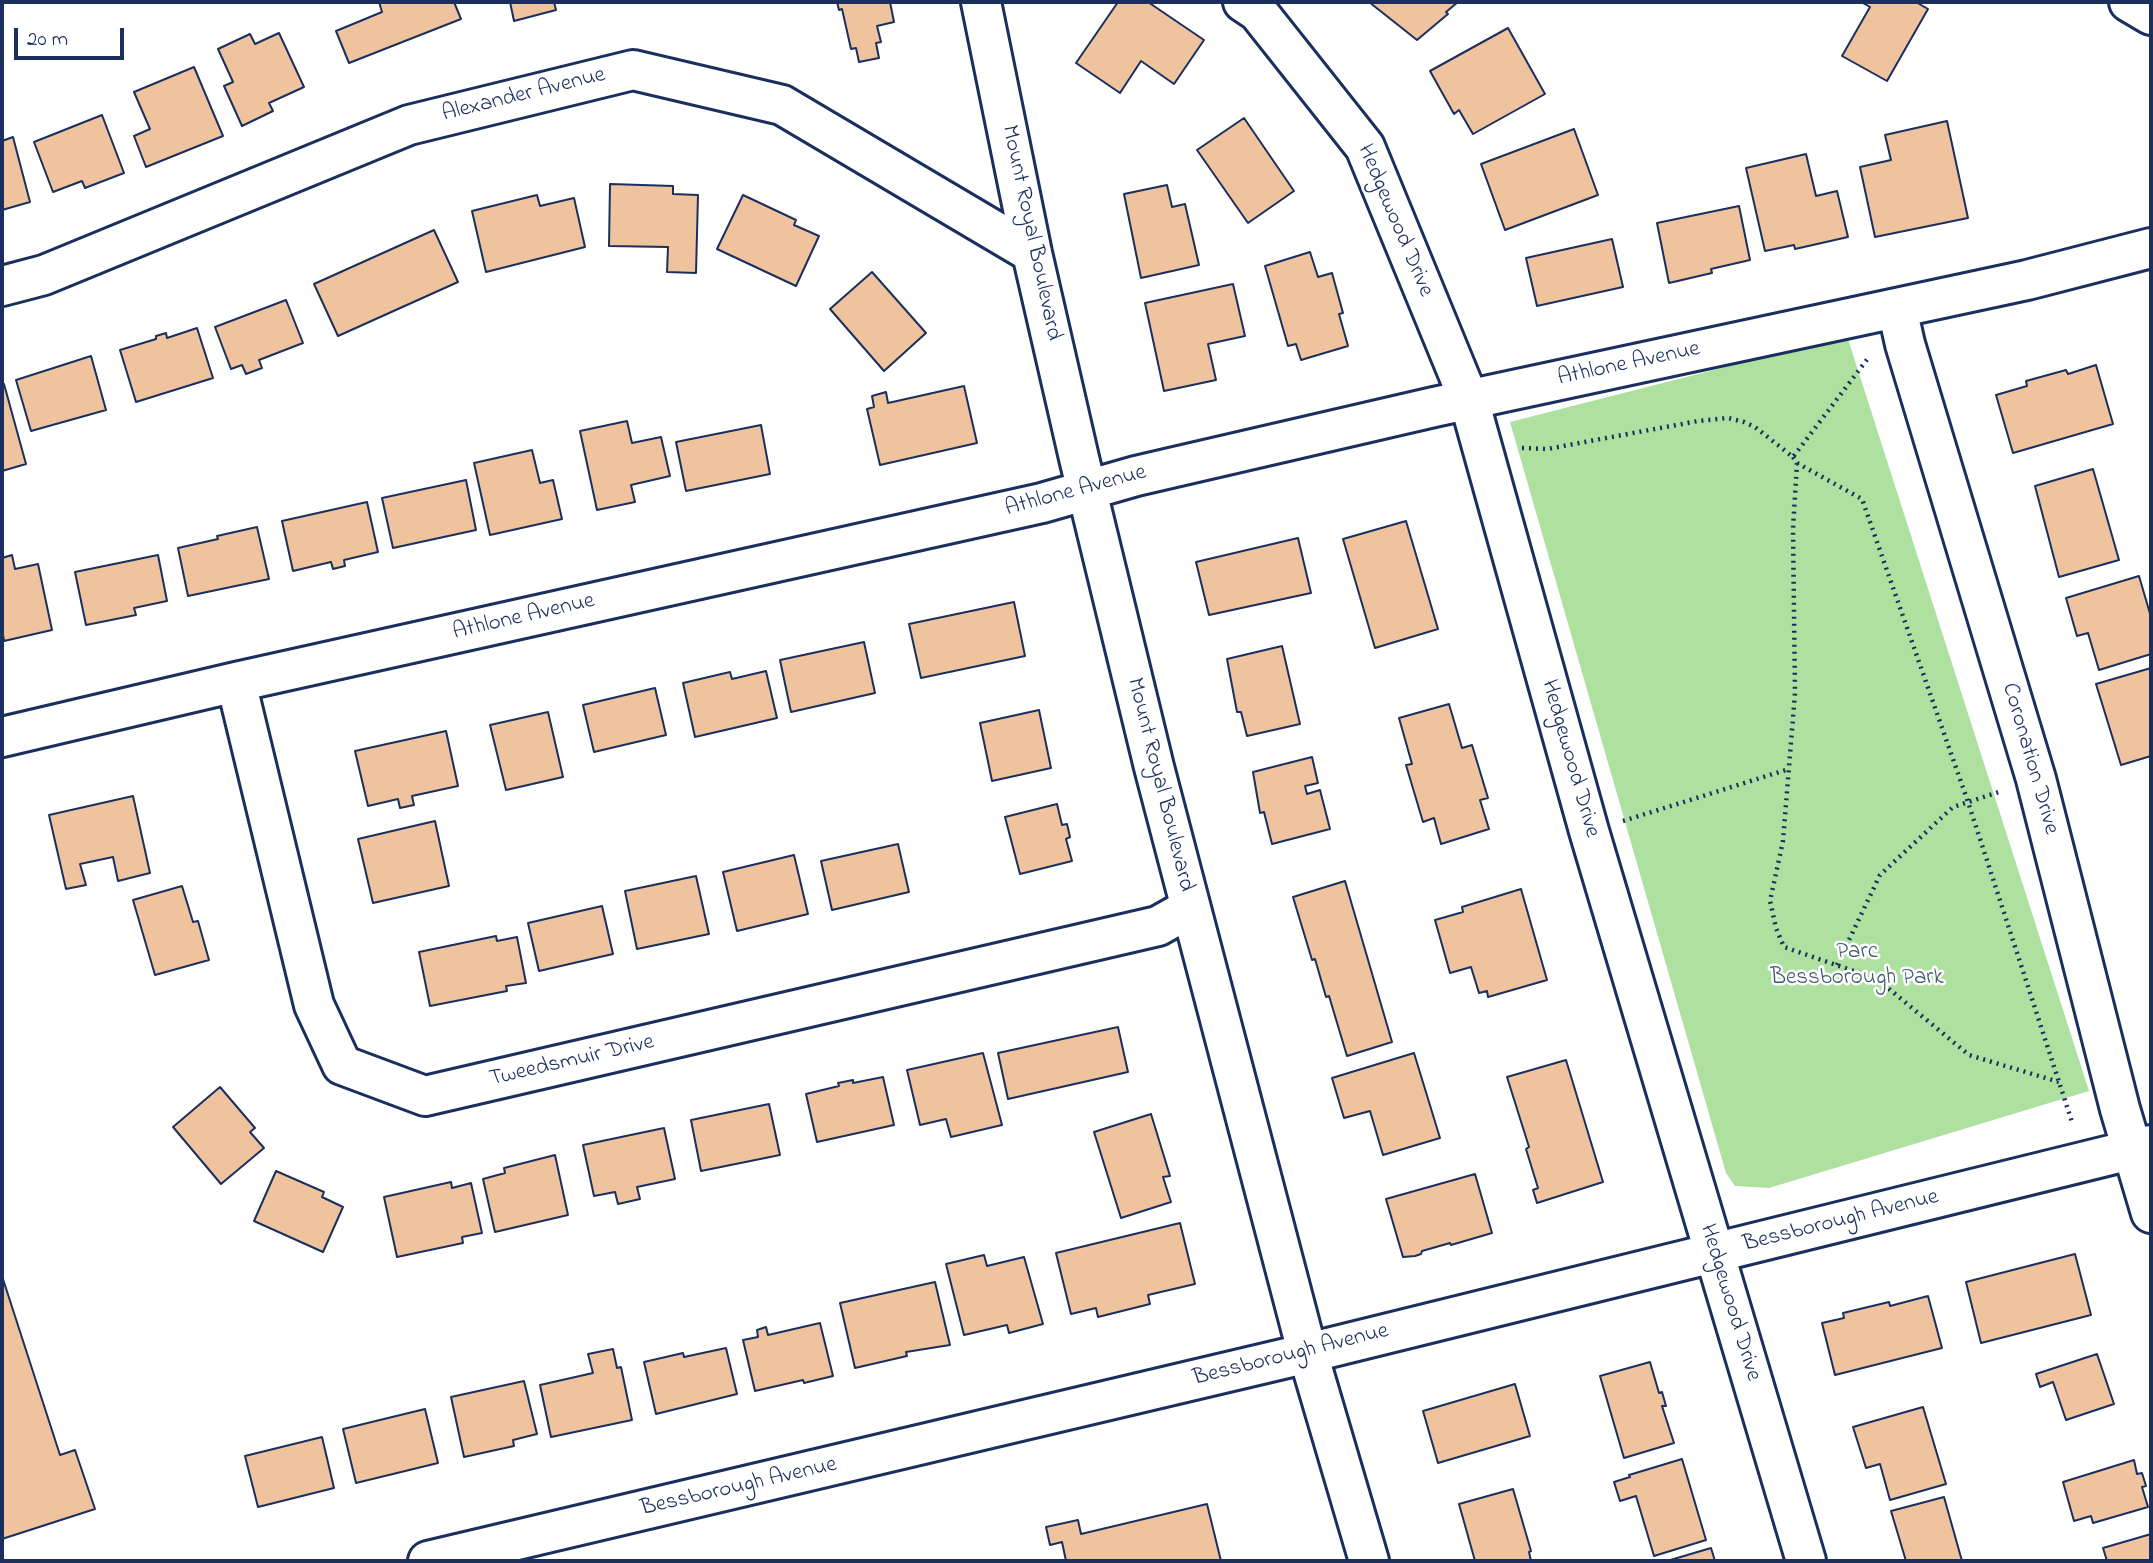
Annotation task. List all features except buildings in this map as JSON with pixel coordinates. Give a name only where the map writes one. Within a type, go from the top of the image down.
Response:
[{"type":"street","name":"Mount Royal Boulevard","points":[[981,2],[1032,253],[1087,490],[1190,908],[1308,1353],[1369,1561]]},
{"type":"street","name":"Hedgewood Drive","points":[[1243,2],[1258,12],[1365,146],[1469,400],[1589,831],[1806,1561]]},
{"type":"street","points":[[2129,2],[2151,15]]},
{"type":"street","name":"Alexander Avenue","points":[[2,286],[44,275],[409,125],[633,70],[782,105],[1032,253]]},
{"type":"street","name":"Athlone Avenue","points":[[2,737],[236,682],[1042,503],[1136,476],[1469,400],[2027,280],[2151,248]]},
{"type":"street","name":"Coronation Drive","points":[[1897,308],[1905,344],[2036,779],[2142,1147],[2151,1213]]},
{"type":"street","name":"Tweedsmuir Drive","points":[[236,682],[314,1005],[342,1065],[425,1096],[1157,926],[1190,908]]},
{"type":"street","name":"Bessborough Avenue","points":[[428,1561],[476,1556],[2142,1147]]},
{"type":"path","points":[[1793,457],[1872,354]]},
{"type":"path","points":[[1519,447],[1546,449],[1728,418],[1755,427],[1797,463],[1862,499],[1968,802],[2072,1122]]},
{"type":"path","points":[[1797,463],[1793,529],[1795,693],[1783,841],[1770,901],[1776,928],[1784,947],[1877,979],[1969,1055],[2059,1082]]},
{"type":"path","points":[[1589,831],[1789,768]]},
{"type":"path","points":[[1837,965],[1880,875],[1953,807],[2036,779]]},
{"type":"green space","name":"Parc Bessborough Park","points":[[1847,336],[2089,1091],[1769,1188],[1735,1186],[1726,1173],[1510,422]]}]
